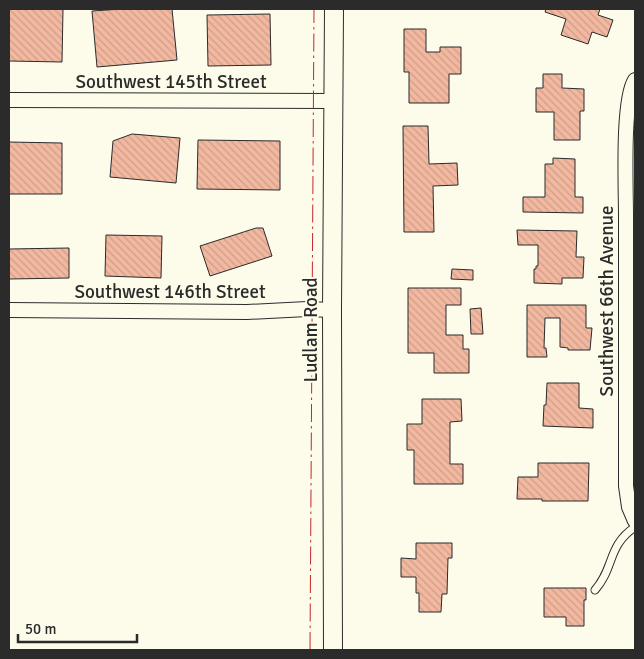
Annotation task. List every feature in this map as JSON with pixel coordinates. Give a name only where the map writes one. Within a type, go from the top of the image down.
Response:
[{"type":"street","name":"Ludlam Road","points":[[333,650],[332,101],[334,9]]},
{"type":"street","name":"Southwest 66th Avenue","points":[[635,80],[630,91],[628,105],[626,182],[626,486],[629,507],[635,522]]},
{"type":"street","name":"Southwest 145th Street","points":[[9,100],[332,101]]},
{"type":"street","name":"Southwest 146th Street","points":[[9,310],[247,312],[307,309],[332,310]]},
{"type":"lane","points":[[595,590],[603,580],[618,542],[635,527]]},
{"type":"building","points":[[9,9],[63,9],[62,62],[9,61]]},
{"type":"building","points":[[172,9],[177,60],[97,67],[92,11]]},
{"type":"building","points":[[546,9],[600,9],[598,15],[613,20],[607,37],[592,32],[588,44],[561,35],[566,19],[545,12]]},
{"type":"building","points":[[270,14],[271,65],[208,66],[207,15]]},
{"type":"building","points":[[404,29],[426,29],[426,52],[440,52],[440,47],[461,47],[461,74],[449,74],[449,103],[409,103],[409,72],[404,72]]},
{"type":"building","points":[[543,74],[562,74],[562,88],[584,89],[584,111],[580,111],[580,140],[554,140],[554,112],[536,112],[536,88],[543,88]]},
{"type":"building","points":[[403,126],[428,126],[429,164],[457,163],[458,185],[433,186],[434,232],[404,232]]},
{"type":"building","points":[[132,134],[180,138],[176,183],[110,177],[113,141]]},
{"type":"building","points":[[198,140],[280,141],[280,190],[197,189]]},
{"type":"building","points":[[9,142],[62,143],[62,194],[9,194]]},
{"type":"building","points":[[553,158],[575,159],[575,197],[583,197],[583,213],[523,212],[523,197],[545,197],[545,164],[553,164]]},
{"type":"building","points":[[256,228],[263,228],[272,256],[210,276],[200,246]]},
{"type":"building","points":[[517,230],[577,231],[576,257],[584,257],[583,278],[562,278],[562,284],[534,283],[534,269],[538,266],[538,245],[518,245]]},
{"type":"building","points":[[106,235],[162,236],[161,278],[105,276]]},
{"type":"building","points":[[69,248],[69,278],[9,279],[9,249]]},
{"type":"building","points":[[452,269],[473,270],[473,280],[451,279]]},
{"type":"building","points":[[408,288],[461,288],[461,305],[446,305],[446,335],[463,335],[463,349],[469,349],[469,373],[434,373],[434,353],[408,353]]},
{"type":"building","points":[[527,305],[586,305],[586,328],[592,328],[590,350],[568,350],[568,348],[560,347],[560,318],[545,318],[544,348],[546,348],[547,357],[527,357]]},
{"type":"building","points":[[481,308],[483,334],[471,334],[470,309]]},
{"type":"building","points":[[547,383],[579,383],[579,408],[593,409],[593,428],[543,426]]},
{"type":"building","points":[[422,399],[461,399],[462,421],[450,422],[450,464],[463,464],[463,484],[414,484],[414,450],[407,450],[407,424],[422,424]]},
{"type":"building","points":[[538,463],[589,463],[588,501],[517,499],[518,477],[538,477]]},
{"type":"building","points":[[416,543],[452,543],[452,558],[448,558],[447,594],[442,594],[441,612],[419,612],[419,593],[416,593],[416,577],[401,577],[401,558],[416,559]]},
{"type":"building","points":[[544,588],[586,588],[584,626],[566,626],[566,617],[544,617]]},
{"type":"power","points":[[310,650],[314,9]]}]
